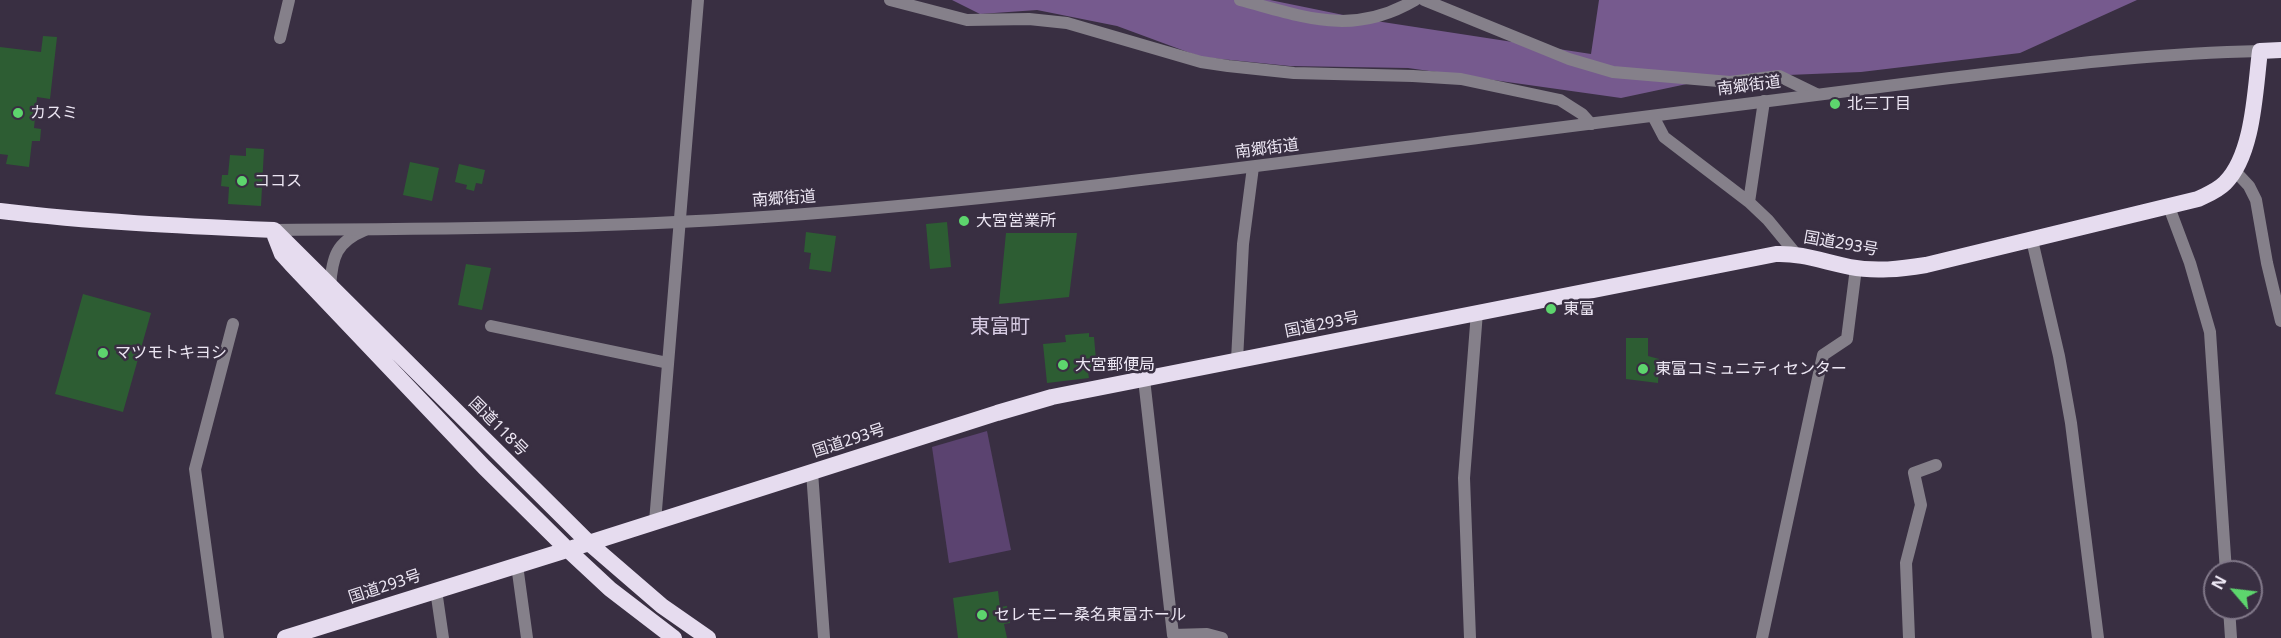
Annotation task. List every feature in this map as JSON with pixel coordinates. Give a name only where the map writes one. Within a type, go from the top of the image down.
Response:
[{"type":"highway","points":[[2260,51],[2281,50]]},
{"type":"highway","name":"国道293号","points":[[285,638],[1008,410],[1064,395],[1745,259],[1796,254],[1856,268],[1885,270],[1914,267],[2169,207],[2214,192],[2235,171],[2250,122],[2260,51]]},
{"type":"highway","points":[[0,211],[132,223],[274,230],[277,243],[291,264],[484,467],[610,589],[674,638]]},
{"type":"highway","name":"国道118号","points":[[274,230],[589,543],[662,606],[708,638]]},
{"type":"street","points":[[280,38],[289,0]]},
{"type":"street","points":[[655,522],[698,0]]},
{"type":"street","points":[[896,0],[952,18],[967,20],[1029,19],[1067,23],[1201,62],[1228,66],[1294,73],[1413,76],[1461,80],[1560,100],[1582,114],[1592,124]]},
{"type":"street","points":[[1240,0],[1315,20],[1335,21],[1378,17],[1394,12],[1415,0]]},
{"type":"street","points":[[1424,0],[1569,59],[1613,72],[1730,82],[1779,76],[1816,94]]},
{"type":"street","name":"南郷街道","points":[[274,230],[680,222],[801,215],[962,201],[1253,167],[1816,94],[2091,62],[2206,52],[2260,51]]},
{"type":"street","points":[[1749,202],[1764,101]]},
{"type":"street","points":[[1653,116],[1664,137],[1749,202],[1768,220],[1796,254]]},
{"type":"street","points":[[1237,360],[1243,244],[1253,167]]},
{"type":"street","points":[[2235,171],[2249,186],[2256,200],[2267,263],[2281,321]]},
{"type":"street","points":[[2169,207],[2190,263],[2210,332],[2225,560]]},
{"type":"street","points":[[330,287],[331,270],[338,249],[353,235],[366,229]]},
{"type":"street","points":[[2032,240],[2059,356],[2071,423],[2098,638]]},
{"type":"street","points":[[1762,638],[1822,356],[1847,339],[1856,268]]},
{"type":"street","points":[[1470,638],[1464,478],[1477,312]]},
{"type":"street","points":[[218,638],[195,469],[233,324]]},
{"type":"street","points":[[491,326],[668,363]]},
{"type":"street","points":[[1144,379],[1173,635],[1207,634],[1222,638]]},
{"type":"street","points":[[1909,638],[1906,563],[1921,505],[1914,473],[1936,465]]},
{"type":"street","points":[[812,472],[824,638]]},
{"type":"street","points":[[517,565],[527,638]]},
{"type":"street","points":[[436,590],[443,638]]},
{"type":"street","points":[[2230,620],[2231,638]]},
{"type":"shaded area","points":[[952,0],[1270,0],[1363,19],[1591,54],[1599,0],[2137,0],[2020,53],[1861,72],[1715,78],[1621,98],[1408,68],[1290,66],[1201,57],[1117,26],[1037,10],[980,14]]},
{"type":"shaded area","points":[[987,431],[1011,550],[949,563],[932,447]]},
{"type":"building","name":"カスミ","points":[[43,36],[57,37],[50,99],[37,97],[34,128],[41,129],[40,141],[32,141],[29,167],[6,164],[8,155],[0,154],[0,47],[41,52]]},
{"type":"building","name":"ココス","points":[[246,148],[264,149],[261,206],[228,204],[229,187],[221,186],[222,175],[228,175],[230,155],[246,156]]},
{"type":"building","points":[[410,162],[439,168],[432,201],[403,195]]},
{"type":"building","points":[[459,164],[485,170],[482,184],[476,183],[474,191],[466,189],[467,185],[455,182]]},
{"type":"building","points":[[947,222],[951,267],[930,269],[926,224]]},
{"type":"building","points":[[806,232],[836,236],[831,272],[809,269],[811,253],[804,252]]},
{"type":"building","points":[[1006,233],[1077,233],[1069,297],[999,304]]},
{"type":"building","points":[[466,264],[491,268],[482,310],[458,305]]},
{"type":"building","name":"マツモトキヨシ","points":[[83,294],[151,313],[123,412],[55,394]]},
{"type":"building","name":"大宮郵便局","points":[[1089,333],[1089,337],[1094,337],[1097,371],[1088,372],[1089,378],[1047,383],[1043,344],[1066,342],[1065,335]]},
{"type":"building","name":"東富コミュニティセンター","points":[[1626,338],[1648,338],[1648,356],[1659,359],[1658,383],[1626,379]]},
{"type":"building","name":"セレモニー桑名東富ホール","points":[[998,591],[1000,607],[1007,606],[1010,623],[1004,624],[1007,638],[958,638],[953,598]]},
{"type":"place","name":"北三丁目","points":[[1835,104]]},
{"type":"place","name":"カスミ","points":[[18,113]]},
{"type":"place","name":"ココス","points":[[242,181]]},
{"type":"place","name":"大宮営業所","points":[[964,221]]},
{"type":"place","name":"東富","points":[[1551,309]]},
{"type":"place","name":"マツモトキヨシ","points":[[103,353]]},
{"type":"place","name":"大宮郵便局","points":[[1063,365]]},
{"type":"place","name":"東富コミュニティセンター","points":[[1643,369]]},
{"type":"place","name":"セレモニー桑名東富ホール","points":[[982,615]]},
{"type":"district","name":"東富町","points":[[1000,327]]}]
